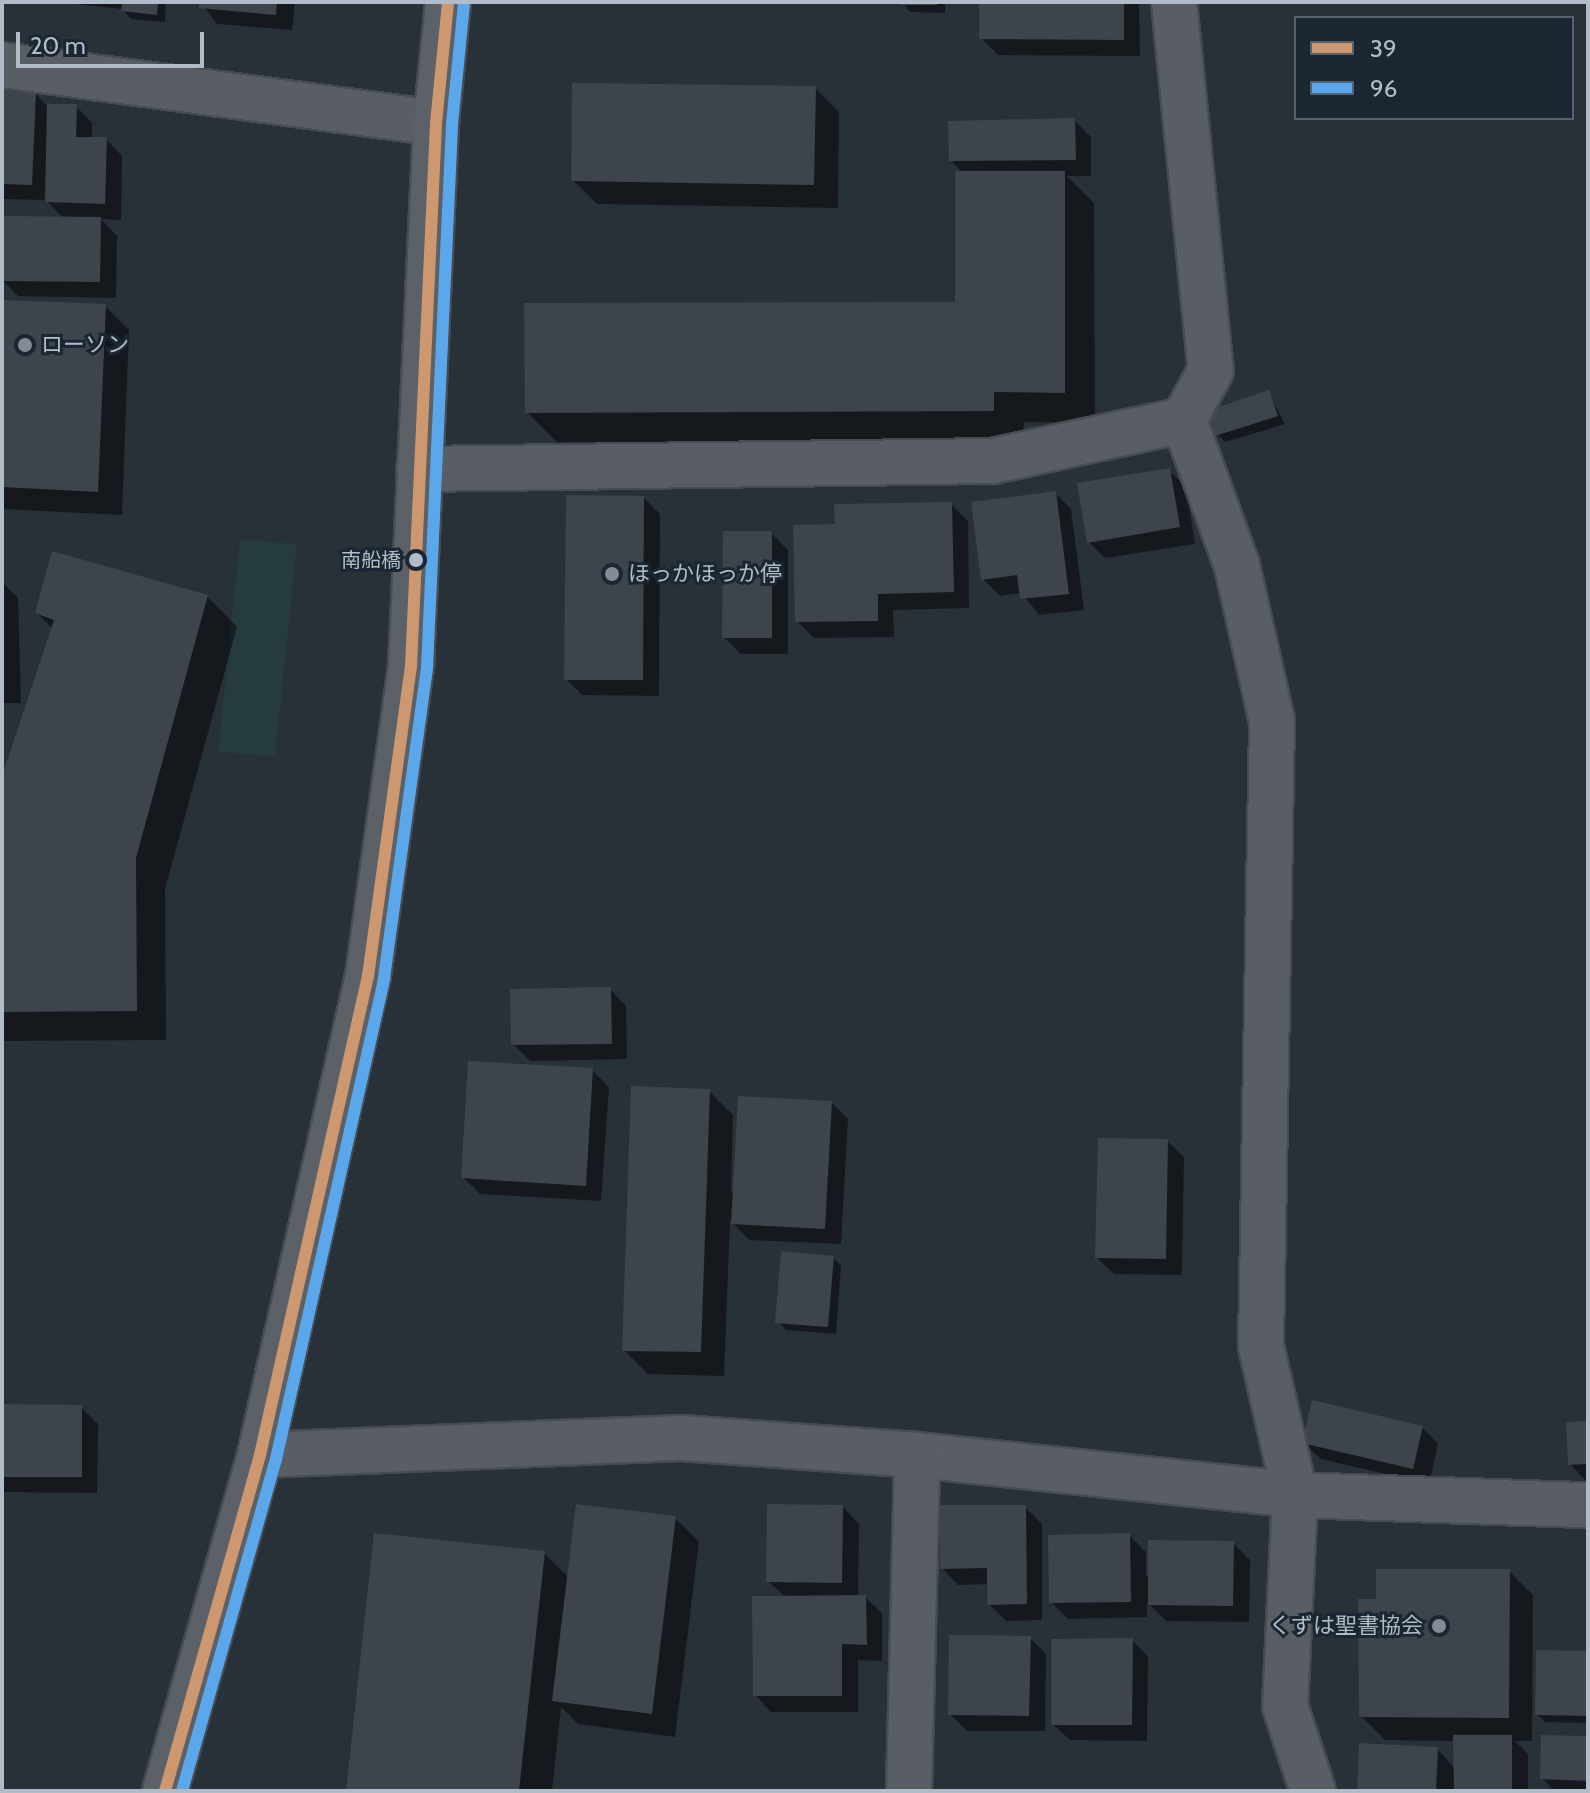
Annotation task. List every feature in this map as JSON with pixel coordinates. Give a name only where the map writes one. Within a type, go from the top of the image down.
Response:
[{"type":"main road","points":[[165,1791],[260,1455],[368,976],[411,666],[436,123],[448,2]]},
{"type":"street","points":[[1174,2],[1211,370],[1184,420],[1237,566],[1272,721],[1261,1346],[1295,1495],[1285,1706],[1313,1791]]},
{"type":"street","points":[[2,65],[436,123]]},
{"type":"street","points":[[419,469],[993,461],[1184,420]]},
{"type":"street","points":[[260,1455],[681,1438],[917,1455],[1295,1495],[1588,1505]]},
{"type":"street","points":[[909,1791],[917,1455]]},
{"type":"green space","points":[[240,539],[297,544],[275,757],[218,752]]},
{"type":"building","points":[[122,2],[158,2],[157,15],[121,11]]},
{"type":"building","points":[[199,2],[277,2],[276,15],[199,8]]},
{"type":"building","points":[[900,2],[937,2],[937,5],[900,5]]},
{"type":"building","points":[[979,2],[1124,2],[1124,40],[979,39]]},
{"type":"building","points":[[572,83],[816,86],[814,185],[571,181]]},
{"type":"building","points":[[2,90],[36,91],[32,185],[2,184]]},
{"type":"building","points":[[47,104],[77,104],[76,137],[107,137],[105,204],[45,202]]},
{"type":"building","points":[[1075,118],[1076,160],[949,161],[948,121]]},
{"type":"building","points":[[955,171],[1065,171],[1065,393],[994,392],[994,411],[525,413],[524,303],[955,302]]},
{"type":"building","points":[[2,216],[101,217],[100,282],[2,281]]},
{"type":"building","points":[[2,300],[106,304],[98,492],[2,487]]},
{"type":"building","points":[[1269,390],[1278,416],[1215,436],[1207,411]]},
{"type":"building","points":[[1170,468],[1180,527],[1087,543],[1077,483]]},
{"type":"building","points":[[1056,491],[1069,594],[1020,599],[1017,575],[981,580],[971,502]]},
{"type":"building","points":[[566,495],[644,496],[643,680],[564,680]]},
{"type":"building","points":[[952,502],[954,592],[878,594],[878,621],[795,622],[793,525],[835,524],[834,504]]},
{"type":"building","points":[[723,531],[772,531],[772,638],[722,638]]},
{"type":"building","points":[[52,551],[208,595],[136,858],[137,1011],[2,1012],[2,776],[54,620],[35,613]]},
{"type":"building","points":[[611,987],[612,1044],[511,1045],[510,989]]},
{"type":"building","points":[[468,1061],[593,1068],[586,1186],[461,1178]]},
{"type":"building","points":[[631,1086],[710,1089],[701,1352],[622,1351]]},
{"type":"building","points":[[738,1096],[832,1101],[825,1229],[731,1224]]},
{"type":"building","points":[[1098,1138],[1168,1139],[1166,1259],[1095,1258]]},
{"type":"building","points":[[781,1251],[834,1256],[828,1327],[775,1323]]},
{"type":"building","points":[[1312,1400],[1423,1426],[1413,1469],[1302,1443]]},
{"type":"building","points":[[2,1404],[82,1405],[82,1477],[2,1477]]},
{"type":"building","points":[[1588,1421],[1588,1464],[1568,1465],[1566,1422]]},
{"type":"building","points":[[576,1504],[676,1516],[652,1714],[552,1701]]},
{"type":"building","points":[[767,1504],[843,1505],[842,1583],[766,1582]]},
{"type":"building","points":[[939,1505],[1026,1505],[1027,1604],[987,1605],[987,1568],[940,1569]]},
{"type":"building","points":[[374,1533],[545,1551],[519,1791],[346,1791]]},
{"type":"building","points":[[1130,1533],[1131,1602],[1049,1603],[1048,1535]]},
{"type":"building","points":[[1148,1540],[1234,1541],[1233,1606],[1148,1605]]},
{"type":"building","points":[[1376,1569],[1510,1569],[1509,1718],[1359,1717],[1358,1599],[1376,1599]]},
{"type":"building","points":[[866,1595],[867,1645],[842,1644],[842,1696],[753,1696],[752,1596]]},
{"type":"building","points":[[949,1635],[1031,1636],[1029,1716],[948,1715]]},
{"type":"building","points":[[1133,1638],[1132,1725],[1051,1725],[1051,1639]]},
{"type":"building","points":[[1536,1650],[1588,1651],[1588,1716],[1535,1715]]},
{"type":"building","points":[[1453,1735],[1512,1735],[1512,1791],[1454,1791]]},
{"type":"building","points":[[1541,1735],[1588,1736],[1588,1781],[1540,1779]]},
{"type":"building","points":[[1359,1743],[1438,1747],[1436,1791],[1357,1791]]},
{"type":"transit line","name":"39","points":[[165,1791],[260,1455],[368,976],[411,666],[436,123],[448,2]]},
{"type":"transit line","name":"96","points":[[182,1791],[276,1459],[384,978],[427,667],[452,124],[464,4]]},
{"type":"place","name":"ローソン","points":[[25,345]]},
{"type":"place","name":"南船橋","points":[[416,560]]},
{"type":"place","name":"ほっかほっか停","points":[[612,574]]},
{"type":"place","name":"くずは聖書協会","points":[[1439,1626]]}]
